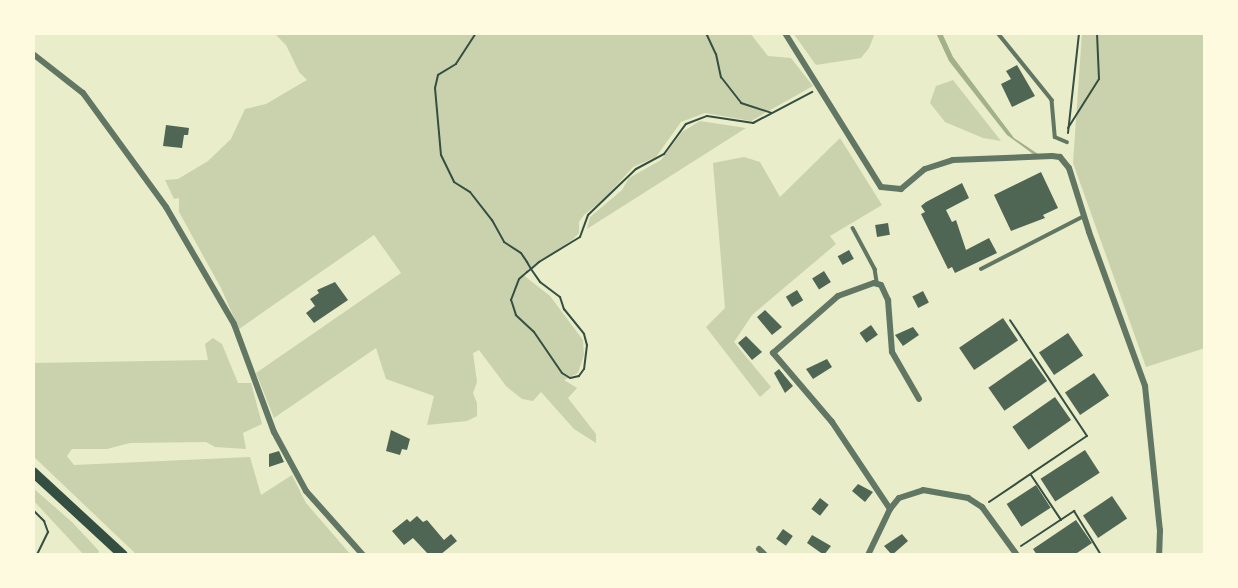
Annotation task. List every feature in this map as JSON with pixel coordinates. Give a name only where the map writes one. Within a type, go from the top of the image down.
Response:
[{"type":"highway","points":[[33,472],[123,555]]},
{"type":"street","points":[[785,33],[881,187],[901,189],[925,169],[953,160],[1052,156],[1060,157],[1069,167],[1145,386],[1160,530],[1159,555]]},
{"type":"street","points":[[33,54],[83,93],[166,207],[234,324],[274,432],[306,491],[363,555]]},
{"type":"street","points":[[890,509],[832,422],[773,353],[838,296],[878,284],[888,300],[891,352],[919,398]]},
{"type":"street","points":[[868,555],[890,509],[899,498],[923,490],[968,498],[982,507],[1016,552]]},
{"type":"street","points":[[759,549],[765,555]]},
{"type":"lane","points":[[998,33],[1052,100],[1055,137],[1067,142]]},
{"type":"lane","points":[[981,269],[1084,216]]},
{"type":"lane","points":[[853,228],[875,269],[878,284]]},
{"type":"path","points":[[476,33],[456,64],[439,75],[435,88],[442,155],[454,182],[470,192],[492,220],[504,242],[521,253],[531,268],[540,282],[560,297],[564,309],[584,334],[586,359],[579,376],[570,378],[562,373],[534,332],[516,315],[511,300],[513,290],[531,268],[580,237],[588,215],[636,169],[664,154],[685,124],[707,116],[753,123],[819,88]]},
{"type":"path","points":[[705,33],[716,54],[721,76],[741,103],[773,113]]},
{"type":"path","points":[[1067,142],[1079,33]]},
{"type":"path","points":[[1068,128],[1099,79],[1097,33]]},
{"type":"path","points":[[982,507],[1087,436],[1010,320]]},
{"type":"path","points":[[1030,474],[1061,520]]},
{"type":"path","points":[[33,510],[44,521],[48,532],[37,555]]},
{"type":"path","points":[[1016,552],[1074,511],[1101,555]]},
{"type":"shaded area","points":[[274,33],[750,33],[768,56],[791,58],[813,86],[751,121],[705,113],[681,122],[656,157],[633,167],[605,198],[584,215],[579,222],[579,233],[572,240],[522,274],[550,296],[583,340],[584,355],[578,373],[564,380],[577,388],[568,398],[596,434],[596,443],[574,429],[541,392],[533,401],[522,399],[506,386],[479,350],[473,353],[477,382],[473,393],[477,403],[477,416],[467,421],[427,425],[434,396],[386,379],[376,348],[274,418],[256,373],[401,273],[374,235],[239,329],[221,288],[179,212],[179,198],[174,199],[165,180],[178,179],[208,161],[231,139],[245,109],[266,104],[307,80],[299,72],[286,45]]},
{"type":"shaded area","points":[[793,33],[875,33],[861,58],[816,65]]},
{"type":"shaded area","points":[[936,33],[942,33],[953,57],[1014,138],[1038,154],[1033,154],[1007,135],[949,61]]},
{"type":"shaded area","points":[[1082,33],[1205,33],[1205,348],[1146,367],[1073,163]]},
{"type":"shaded area","points":[[953,80],[1001,141],[983,138],[945,122],[930,103],[936,86]]},
{"type":"shaded area","points":[[700,121],[746,128],[587,229],[590,217],[622,190],[629,178],[661,160],[682,132]]},
{"type":"shaded area","points":[[840,138],[882,205],[830,236],[836,244],[752,315],[734,342],[771,387],[760,397],[706,327],[725,308],[713,163],[744,157],[760,162],[780,197]]},
{"type":"shaded area","points":[[213,338],[222,344],[238,383],[251,383],[262,424],[243,433],[246,449],[215,447],[206,442],[130,443],[107,449],[72,449],[67,456],[74,465],[250,457],[261,495],[292,475],[306,503],[351,555],[137,555],[33,456],[33,363],[208,360],[205,344]]},
{"type":"shaded area","points":[[33,488],[73,523],[99,551],[98,555],[83,554],[33,500]]},
{"type":"building","points":[[1017,65],[1035,96],[1012,107],[1001,84],[1011,79],[1006,71]]},
{"type":"building","points":[[166,125],[189,128],[188,135],[184,135],[182,148],[163,146]]},
{"type":"building","points":[[1041,172],[1058,208],[1043,215],[1045,218],[1011,231],[994,195]]},
{"type":"building","points":[[962,183],[969,198],[946,210],[952,222],[956,220],[966,250],[989,238],[997,253],[955,273],[952,267],[948,269],[921,214],[925,212],[921,206]]},
{"type":"building","points":[[888,223],[890,235],[877,237],[875,225]]},
{"type":"building","points":[[849,250],[854,259],[842,265],[838,256]]},
{"type":"building","points":[[824,271],[831,282],[819,289],[812,278]]},
{"type":"building","points":[[335,282],[348,300],[314,323],[306,313],[315,306],[310,299],[319,293],[317,290]]},
{"type":"building","points":[[797,290],[803,300],[792,307],[786,297]]},
{"type":"building","points":[[923,291],[929,303],[918,308],[912,296]]},
{"type":"building","points":[[765,310],[782,327],[772,335],[757,317]]},
{"type":"building","points":[[1003,318],[1018,340],[974,370],[959,348]]},
{"type":"building","points":[[871,325],[878,335],[866,343],[860,333]]},
{"type":"building","points":[[913,327],[919,335],[903,346],[895,335]]},
{"type":"building","points":[[1068,333],[1083,355],[1054,375],[1039,353]]},
{"type":"building","points":[[746,336],[762,352],[752,360],[738,343]]},
{"type":"building","points":[[1031,358],[1047,381],[1004,411],[988,388]]},
{"type":"building","points":[[827,359],[832,367],[813,379],[806,369]]},
{"type":"building","points":[[779,369],[793,386],[785,393],[774,373]]},
{"type":"building","points":[[1094,373],[1109,395],[1080,415],[1065,393]]},
{"type":"building","points":[[1055,397],[1071,420],[1028,450],[1012,427]]},
{"type":"building","points":[[391,430],[410,439],[407,450],[402,449],[400,455],[386,451]]},
{"type":"building","points":[[1085,450],[1100,473],[1055,502],[1041,479]]},
{"type":"building","points":[[279,451],[284,462],[269,467],[269,454]]},
{"type":"building","points":[[858,484],[873,492],[865,502],[852,491]]},
{"type":"building","points":[[1036,485],[1051,508],[1021,527],[1007,504]]},
{"type":"building","points":[[1112,496],[1127,518],[1098,538],[1083,516]]},
{"type":"building","points":[[820,498],[829,505],[820,516],[811,509]]},
{"type":"building","points":[[417,516],[423,522],[427,520],[444,540],[451,534],[457,541],[440,555],[429,555],[413,538],[404,545],[392,531],[407,519],[410,522]]},
{"type":"building","points":[[1076,520],[1092,543],[1074,555],[1037,555],[1033,549]]},
{"type":"building","points":[[783,529],[793,536],[786,546],[776,539]]},
{"type":"building","points":[[902,534],[908,541],[892,555],[884,546]]},
{"type":"building","points":[[812,535],[831,546],[824,555],[807,543]]}]
